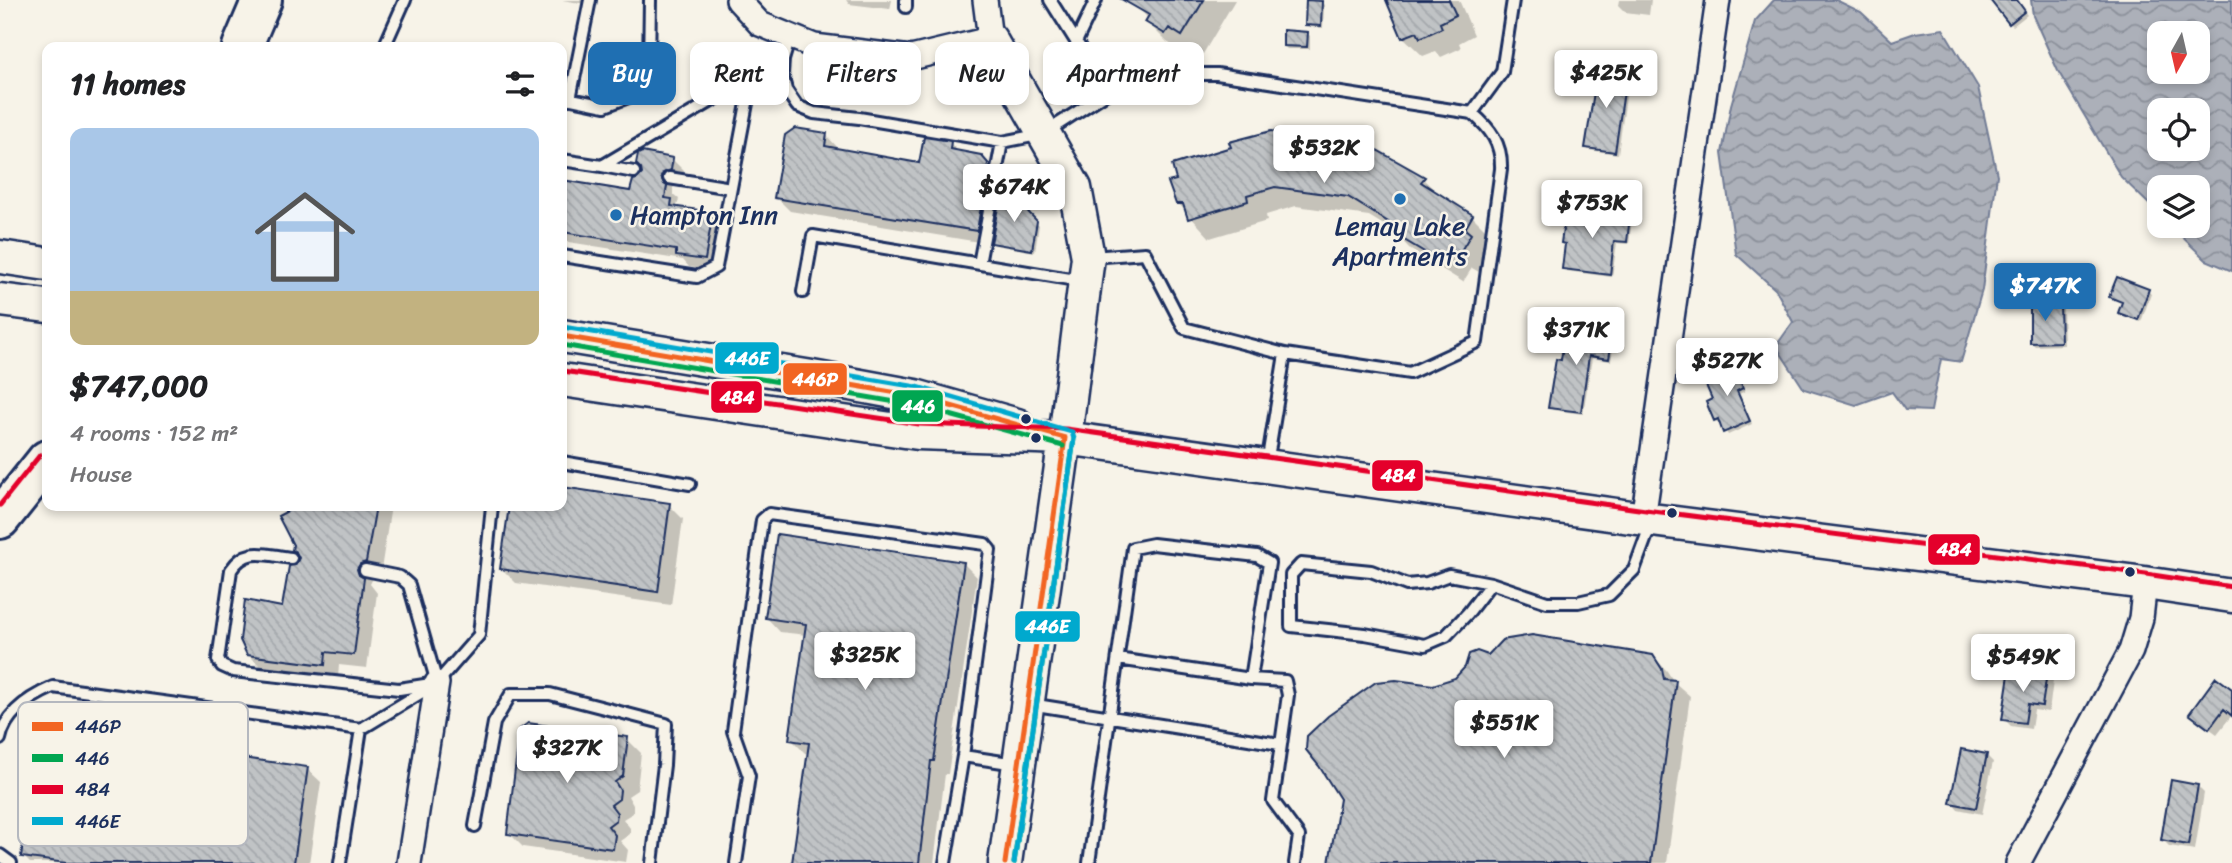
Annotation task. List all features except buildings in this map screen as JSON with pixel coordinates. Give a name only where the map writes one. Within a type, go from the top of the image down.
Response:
[{"type":"highway","points":[[244,42],[262,0]]},
{"type":"highway","points":[[0,519],[42,466]]},
{"type":"main road","points":[[990,39],[1075,188],[1086,269],[1005,863]]},
{"type":"main road","points":[[0,257],[42,263]]},
{"type":"main road","points":[[0,300],[42,305]]},
{"type":"main road","points":[[567,337],[915,396],[1065,438]]},
{"type":"main road","points":[[567,381],[918,433],[1065,438],[2232,596]]},
{"type":"street","points":[[738,0],[760,24],[814,46],[911,58],[990,39],[985,0]]},
{"type":"street","points":[[1648,519],[1718,0]]},
{"type":"street","points":[[2018,863],[2132,651],[2141,618],[2145,583]]},
{"type":"street","points":[[409,863],[437,683]]},
{"type":"lane","points":[[386,42],[405,0]]},
{"type":"lane","points":[[567,94],[590,0]]},
{"type":"lane","points":[[567,98],[604,106],[631,96],[649,66],[650,0]]},
{"type":"lane","points":[[1050,0],[1076,42]]},
{"type":"lane","points":[[1076,42],[1096,0]]},
{"type":"lane","points":[[1472,113],[1502,72],[1513,0]]},
{"type":"lane","points":[[788,42],[790,37]]},
{"type":"lane","points":[[803,292],[813,236],[979,264],[1086,269],[1145,253],[1184,328],[1285,354],[1410,373],[1477,342],[1502,162],[1495,137],[1485,124],[1472,113],[1204,74]]},
{"type":"lane","points":[[789,97],[804,110],[1002,142],[1043,134],[1087,105]]},
{"type":"lane","points":[[603,166],[705,105]]},
{"type":"lane","points":[[567,258],[697,277],[716,267],[747,105]]},
{"type":"lane","points":[[979,264],[1002,142]]},
{"type":"lane","points":[[567,161],[634,172]]},
{"type":"lane","points":[[669,178],[731,188]]},
{"type":"lane","points":[[1267,466],[1285,354]]},
{"type":"lane","points":[[567,463],[690,484]]},
{"type":"lane","points":[[248,714],[360,729],[437,683],[479,635],[491,511]]},
{"type":"lane","points":[[736,863],[749,776],[733,731],[762,520],[769,514],[988,546],[990,550],[963,756],[945,863]]},
{"type":"lane","points":[[1490,583],[1468,613],[1446,636],[1425,645],[1365,634],[1291,626],[1291,575],[1301,564],[1371,571],[1407,585],[1427,583],[1449,575],[1490,583],[1547,602],[1578,603],[1609,595],[1634,570],[1648,519]]},
{"type":"lane","points":[[1089,863],[1133,548],[1153,544],[1258,556],[1269,563],[1251,679]]},
{"type":"lane","points":[[290,558],[252,553],[239,559],[232,570],[218,660],[222,666],[233,671],[400,689],[437,683]]},
{"type":"lane","points":[[365,570],[400,577],[409,585],[437,683]]},
{"type":"lane","points":[[1118,659],[1251,679],[1285,681],[1288,695],[1273,802],[1299,836],[1295,863]]},
{"type":"lane","points":[[27,702],[53,687],[163,702]]},
{"type":"lane","points":[[475,826],[494,723],[511,694],[550,694],[666,724],[664,765],[652,863]]},
{"type":"lane","points":[[1028,703],[1280,744]]},
{"type":"lane","points":[[0,739],[2,730],[18,710]]},
{"type":"lane","points":[[340,863],[360,729]]},
{"type":"lane","points":[[963,756],[1019,764]]},
{"type":"lane","points":[[0,855],[11,863]]},
{"type":"water","points":[[1774,0],[1836,0],[1861,12],[1892,41],[1915,33],[1943,29],[1978,87],[1997,175],[1982,290],[1961,362],[1941,359],[1931,411],[1905,410],[1892,392],[1856,405],[1804,389],[1776,346],[1793,322],[1776,290],[1736,254],[1722,153],[1731,105],[1755,21]]},
{"type":"water","points":[[2031,0],[2232,0],[2232,271],[2206,260],[2183,238],[2210,238],[2210,175],[2147,175],[2147,202],[2121,177],[2058,71],[2033,16]]},
{"type":"transit line","name":"446E","points":[[567,328],[917,387],[1072,432],[1074,439],[1014,863]]},
{"type":"transit line","name":"446P","points":[[567,337],[915,396],[1065,438]]},
{"type":"transit line","name":"446","points":[[567,346],[913,405],[1063,446]]},
{"type":"transit line","name":"484","points":[[567,372],[919,424],[1066,429],[1653,511],[2232,587]]},
{"type":"transit line","name":"446P","points":[[1005,863],[1065,438]]},
{"type":"transit line","name":"446","points":[[1014,863],[1074,439]]},
{"type":"transit line","name":"484","points":[[0,505],[40,455]]},
{"type":"place","name":"Lemay Lake Apartments","points":[[1400,199]]},
{"type":"place","name":"Hampton Inn","points":[[616,215]]}]
